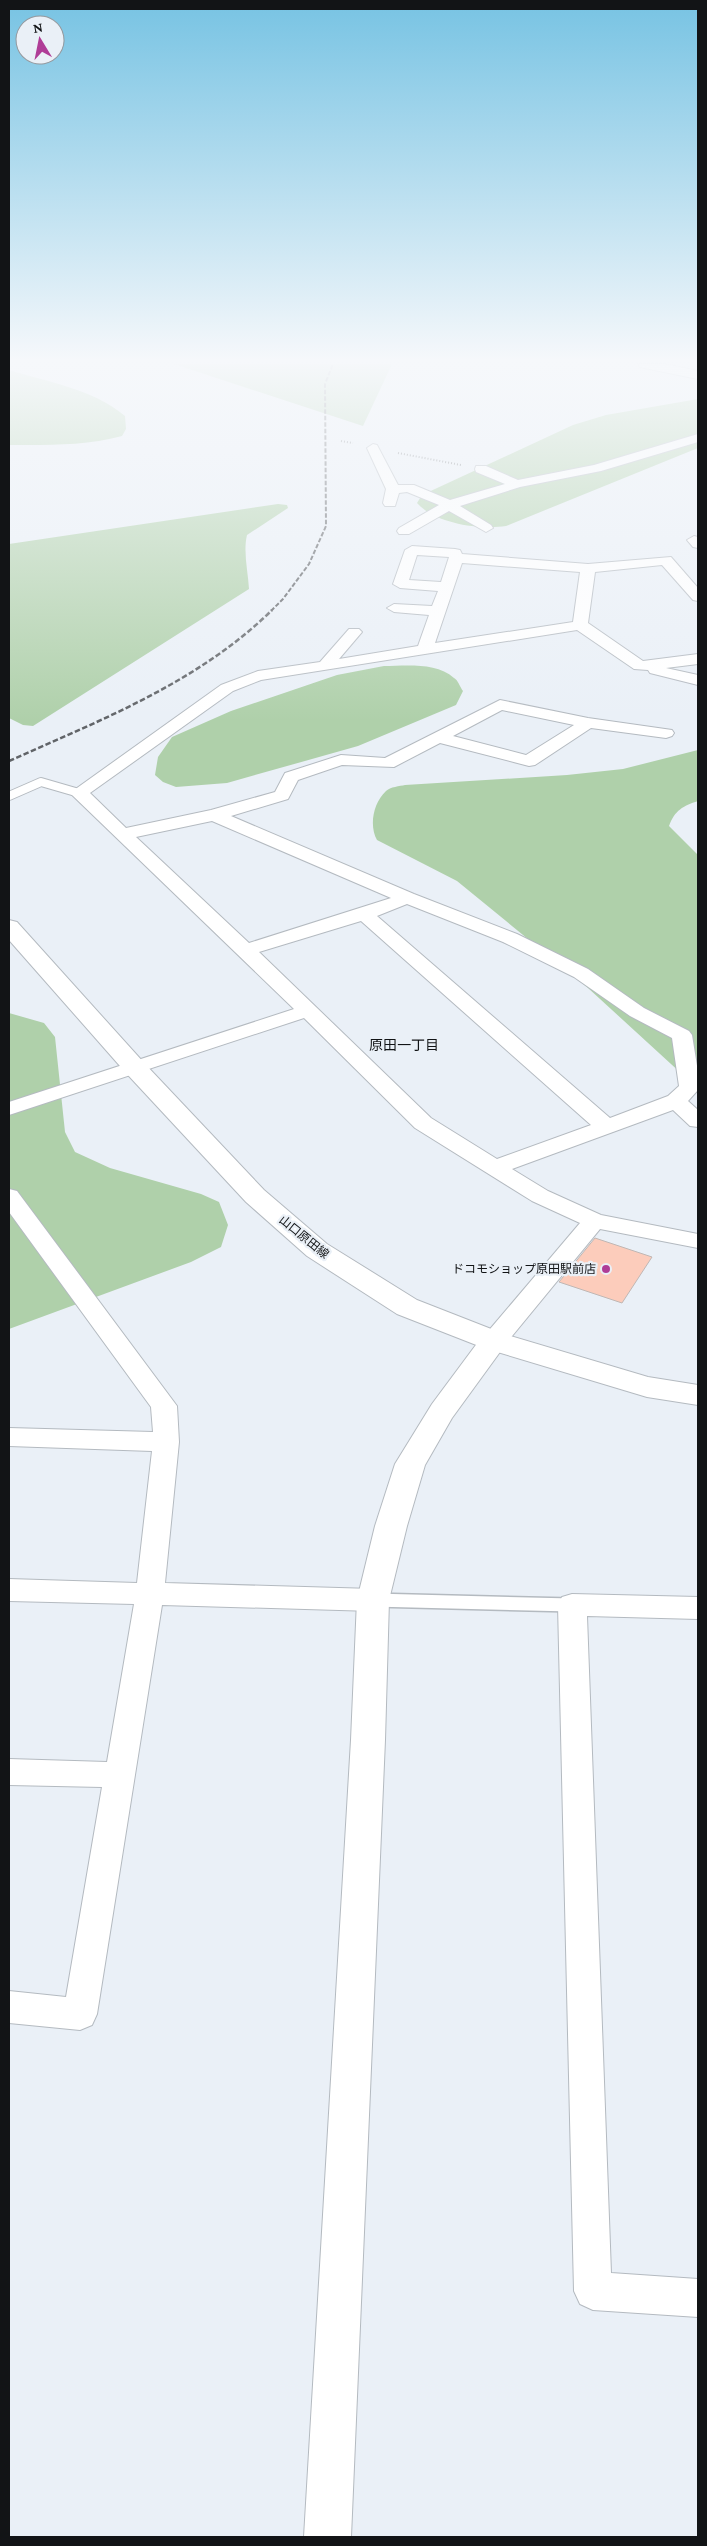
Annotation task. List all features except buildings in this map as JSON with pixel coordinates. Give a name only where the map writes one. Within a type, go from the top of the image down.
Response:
[{"type":"main road","name":"山口原田線","points":[[9,927],[136,1069],[255,1196],[316,1250],[407,1307],[494,1341],[647,1387],[698,1394]]},
{"type":"main road","points":[[327,2537],[368,1740],[373,1600],[391,1526],[410,1464],[442,1411],[494,1341]]},
{"type":"street","points":[[390,483],[393,488],[390,504]]},
{"type":"street","points":[[404,531],[449,504],[522,483]]},
{"type":"street","points":[[393,488],[409,488],[449,504],[486,528]]},
{"type":"street","points":[[425,650],[447,587],[456,558],[455,553],[412,550],[400,584],[447,587]]},
{"type":"street","points":[[456,558],[588,568],[666,560],[698,597]]},
{"type":"street","points":[[580,625],[588,568]]},
{"type":"street","points":[[394,608],[438,611]]},
{"type":"street","points":[[698,680],[640,666],[580,625],[258,676],[227,688],[79,793],[246,950],[424,1123],[540,1196],[595,1220],[698,1241]]},
{"type":"street","points":[[325,665],[354,632]]},
{"type":"street","points":[[640,666],[698,659]]},
{"type":"street","points":[[123,834],[214,815],[282,795],[291,777],[341,760],[388,763],[500,705],[588,723],[666,733]]},
{"type":"street","points":[[437,737],[529,761],[588,723]]},
{"type":"street","points":[[214,815],[407,898],[510,938],[581,973],[637,1012],[682,1035],[690,1087],[676,1100],[494,1168]]},
{"type":"street","points":[[246,950],[364,914],[407,898]]},
{"type":"street","points":[[364,914],[606,1126]]},
{"type":"street","points":[[9,1109],[136,1069],[307,1011]]},
{"type":"street","points":[[676,1100],[698,1121]]},
{"type":"street","points":[[9,1196],[164,1406],[166,1442],[150,1593],[80,2014],[9,2007]]},
{"type":"street","points":[[494,1341],[595,1220]]},
{"type":"street","points":[[9,1438],[166,1442]]},
{"type":"street","points":[[9,1590],[373,1600]]},
{"type":"street","points":[[698,1608],[572,1605],[594,2291],[698,2298]]},
{"type":"street","points":[[9,1772],[119,1775]]},
{"type":"lane","points":[[9,796],[42,782],[79,793]]},
{"type":"lane","points":[[373,1600],[572,1605]]},
{"type":"green space","points":[[448,483],[612,483],[506,526],[495,527],[459,524],[435,516],[417,503],[422,495]]},
{"type":"green space","points":[[278,504],[287,505],[288,508],[247,535],[246,555],[249,589],[33,726],[23,725],[9,718],[9,544]]},
{"type":"green space","points":[[384,666],[420,666],[439,669],[455,679],[463,691],[456,705],[358,746],[227,783],[176,787],[163,782],[155,775],[158,757],[172,737],[231,711],[337,675]]},
{"type":"green space","points":[[698,750],[698,801],[680,809],[669,826],[698,855],[698,1077],[683,1075],[588,988],[457,881],[377,840],[373,828],[375,808],[378,802],[386,791],[395,787],[567,775],[623,769]]},
{"type":"green space","points":[[9,1013],[44,1023],[55,1037],[65,1132],[75,1152],[110,1168],[201,1194],[219,1202],[228,1225],[221,1247],[191,1262],[9,1329]]},
{"type":"railway","points":[[272,610],[283,599],[309,564],[326,526],[326,483]]},
{"type":"railway","points":[[9,761],[113,714],[181,679],[244,635],[272,610]]},
{"type":"place","name":"ドコモショップ原田駅前店","points":[[606,1269]]},
{"type":"district","name":"原田一丁目","points":[[404,1045]]}]
